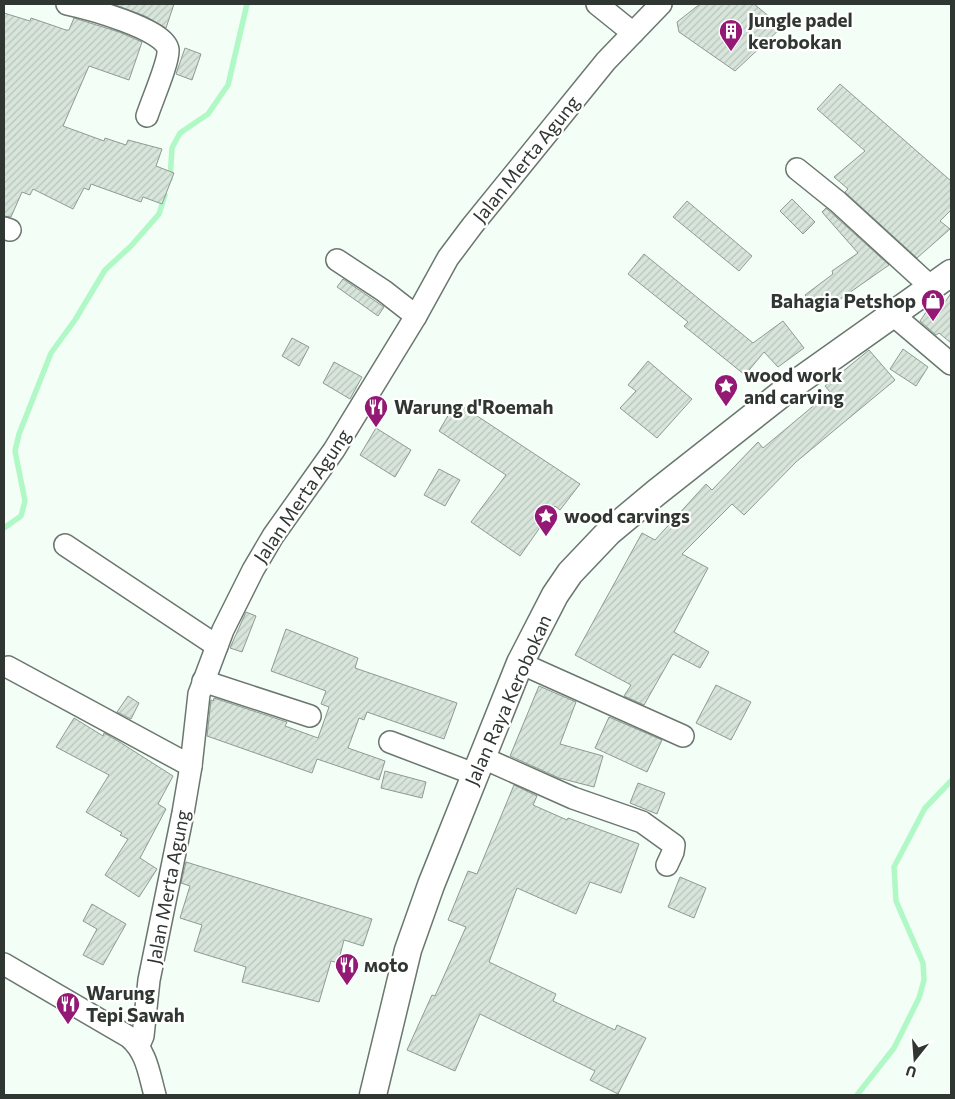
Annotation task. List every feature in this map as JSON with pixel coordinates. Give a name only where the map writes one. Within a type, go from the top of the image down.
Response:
[{"type":"main road","name":"Jalan Raya Kerobokan","points":[[372,1095],[408,950],[477,766],[520,663],[560,587],[586,554],[609,532],[789,388],[941,280]]},
{"type":"street","points":[[67,4],[120,20],[155,34],[165,42],[168,54],[146,116]]},
{"type":"street","points":[[597,4],[633,33]]},
{"type":"street","name":"Jalan Merta Agung","points":[[139,1045],[142,1036],[149,980],[170,887],[192,766],[199,694],[217,646],[253,570],[272,536],[334,450],[416,316],[448,258],[577,96],[661,4]]},
{"type":"street","points":[[797,169],[941,280]]},
{"type":"street","points":[[337,260],[384,290],[416,316]]},
{"type":"street","points":[[892,314],[951,364]]},
{"type":"street","points":[[65,545],[217,646]]},
{"type":"street","points":[[520,663],[683,736]]},
{"type":"street","points":[[8,667],[192,766]]},
{"type":"street","points":[[203,681],[310,716]]},
{"type":"street","points":[[390,742],[477,766],[642,822],[674,845],[668,865]]},
{"type":"street","points":[[4,964],[129,1037],[139,1045],[145,1058],[155,1095]]},
{"type":"building","points":[[113,4],[174,4],[166,28],[145,16]]},
{"type":"building","name":"Jungle padel kerobokan","points":[[700,4],[754,4],[782,27],[735,71],[679,32],[677,22]]},
{"type":"building","points":[[4,13],[30,21],[31,18],[66,30],[69,30],[74,18],[119,32],[142,42],[129,80],[89,66],[63,126],[104,141],[105,138],[126,145],[128,140],[162,149],[156,166],[174,173],[162,204],[143,197],[141,202],[91,184],[89,190],[84,188],[73,209],[33,189],[30,195],[22,192],[11,217],[4,216]]},
{"type":"building","points":[[185,48],[201,54],[192,80],[176,74]]},
{"type":"building","points":[[840,84],[951,181],[951,210],[940,221],[950,229],[917,258],[845,192],[848,189],[834,177],[865,151],[817,109]]},
{"type":"building","points":[[792,199],[815,222],[803,234],[780,211]]},
{"type":"building","points":[[687,201],[752,256],[739,271],[673,217]]},
{"type":"building","points":[[826,208],[889,265],[819,314],[805,295],[833,274],[832,271],[858,253],[822,212]]},
{"type":"building","points":[[644,254],[753,343],[783,321],[804,348],[778,367],[764,352],[745,375],[684,326],[688,322],[628,274]]},
{"type":"building","points":[[343,279],[384,307],[378,316],[337,287]]},
{"type":"building","points":[[951,293],[951,343],[939,333],[936,335],[920,321],[929,308],[937,314]]},
{"type":"building","points":[[292,338],[309,347],[299,366],[282,356]]},
{"type":"building","points":[[903,349],[928,367],[916,386],[890,369]]},
{"type":"building","points":[[869,350],[895,380],[796,462],[744,515],[732,504],[682,554],[708,568],[674,632],[709,652],[700,668],[673,654],[644,705],[624,696],[631,685],[575,655],[642,533],[655,540],[706,484],[712,490],[758,442],[763,448],[830,392],[825,386]]},
{"type":"building","points":[[648,361],[692,399],[657,438],[620,408],[636,391],[628,385]]},
{"type":"building","points":[[334,362],[362,377],[350,399],[323,383]]},
{"type":"building","points":[[456,402],[580,484],[560,510],[555,506],[520,556],[471,522],[506,475],[439,431]]},
{"type":"building","points":[[376,428],[411,450],[395,477],[360,455]]},
{"type":"building","points":[[439,469],[460,480],[445,506],[424,495]]},
{"type":"building","points":[[246,612],[256,616],[242,652],[230,648]]},
{"type":"building","points":[[286,629],[358,658],[355,668],[457,703],[444,739],[367,712],[364,720],[359,718],[348,748],[385,761],[379,780],[317,759],[312,773],[207,736],[211,700],[213,701],[214,698],[287,722],[285,726],[318,738],[329,707],[321,704],[326,691],[271,671]]},
{"type":"building","points":[[716,685],[751,702],[731,740],[696,723]]},
{"type":"building","points":[[539,686],[576,702],[560,744],[603,756],[594,787],[559,778],[510,756]]},
{"type":"building","points":[[128,696],[139,703],[131,719],[117,712]]},
{"type":"building","points":[[609,717],[662,740],[647,772],[595,748]]},
{"type":"building","points":[[74,718],[103,736],[104,733],[118,741],[173,776],[158,804],[166,809],[140,858],[157,869],[139,897],[105,875],[128,839],[120,835],[122,833],[86,812],[109,775],[56,747]]},
{"type":"building","points":[[385,771],[426,782],[422,798],[381,788]]},
{"type":"building","points":[[638,783],[665,793],[657,814],[630,803]]},
{"type":"building","points":[[514,785],[537,796],[533,805],[567,820],[568,818],[639,844],[621,893],[590,882],[576,914],[517,888],[489,962],[556,994],[553,1001],[615,1030],[617,1025],[646,1038],[618,1094],[590,1080],[595,1071],[480,1014],[455,1071],[407,1050],[432,995],[435,996],[466,927],[448,920],[468,871],[477,874]]},
{"type":"building","points":[[186,862],[372,919],[363,946],[344,940],[338,963],[331,961],[319,1002],[242,982],[246,967],[194,951],[202,925],[180,918],[190,886],[181,883]]},
{"type":"building","points":[[680,877],[706,888],[694,918],[668,907]]},
{"type":"building","points":[[92,904],[126,924],[103,965],[83,955],[97,929],[83,921]]},
{"type":"waterway","points":[[170,179],[172,148],[180,133],[208,114],[228,85],[247,4]]},
{"type":"waterway","points":[[4,528],[21,516],[25,501],[15,451],[19,434],[51,353],[75,320],[105,270],[131,246],[159,214],[165,195]]},
{"type":"waterway","points":[[857,1095],[894,1048],[919,998],[924,980],[923,963],[896,901],[894,867],[925,808],[951,781]]},
{"type":"place","name":"Jungle padel kerobokan","points":[[731,52]]},
{"type":"place","name":"Bahagia Petshop","points":[[933,322]]},
{"type":"place","name":"wood work and carving","points":[[726,407]]},
{"type":"place","name":"Warung d'Roemah","points":[[376,428]]},
{"type":"place","name":"wood carvings","points":[[546,537]]},
{"type":"place","name":"моto","points":[[347,986]]},
{"type":"place","name":"Warung Tepi Sawah","points":[[68,1025]]}]
